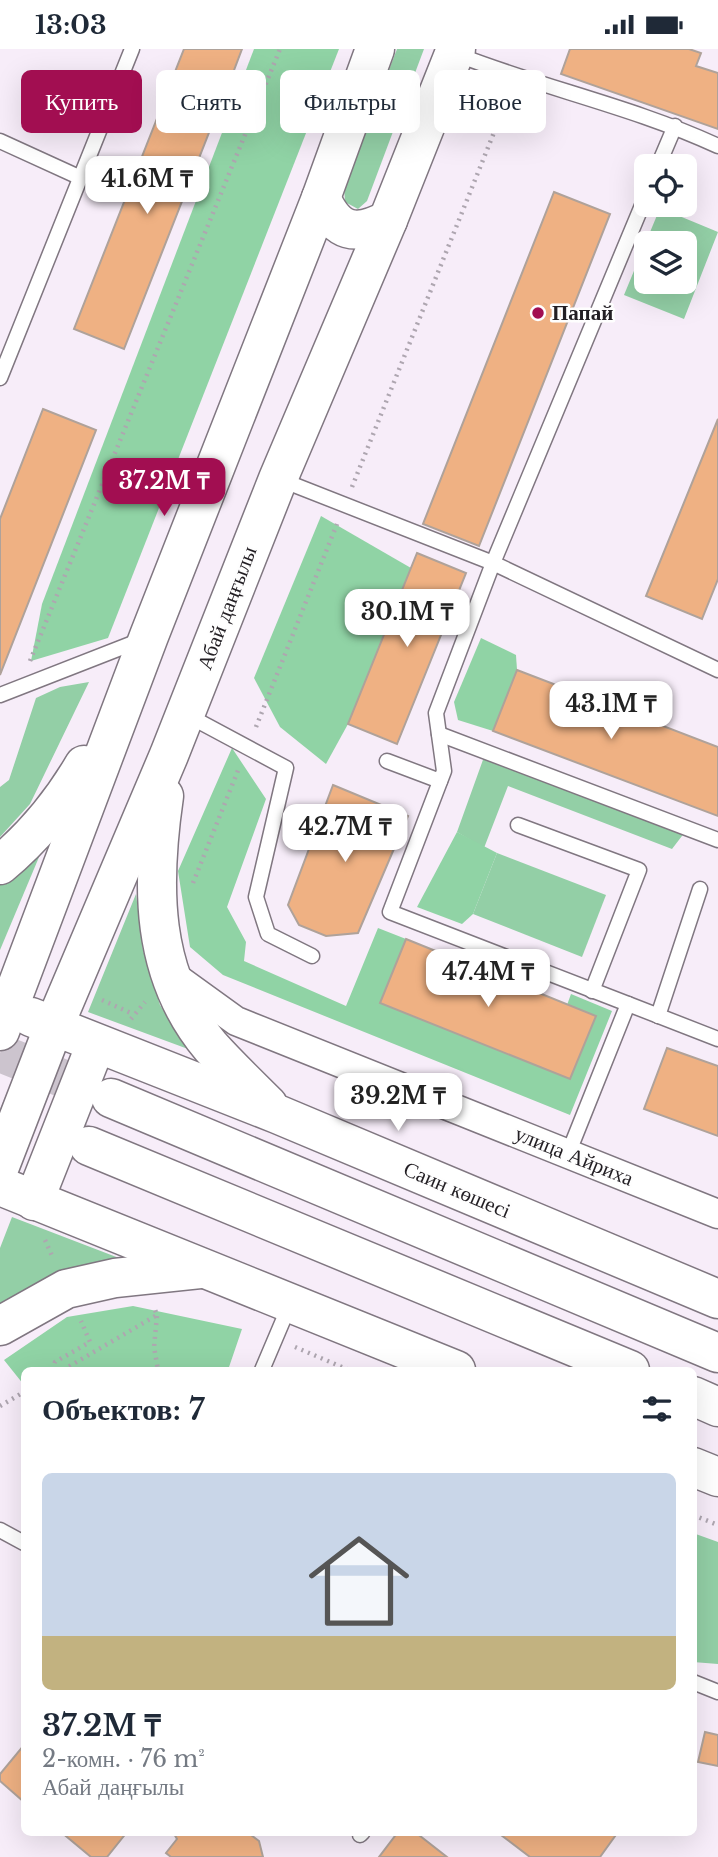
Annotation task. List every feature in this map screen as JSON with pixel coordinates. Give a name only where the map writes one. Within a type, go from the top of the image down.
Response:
[{"type":"main road","points":[[3,1014],[321,198],[375,49]]},
{"type":"main road","name":"Абай даңғылы","points":[[0,1166],[54,1026],[186,714],[278,479],[388,220],[455,51]]},
{"type":"main road","points":[[321,198],[329,216],[343,228],[358,231],[388,220]]},
{"type":"main road","points":[[0,865],[31,840],[68,792],[134,678]]},
{"type":"main road","points":[[169,755],[158,863],[158,923],[167,971],[188,1013],[211,1046],[276,1114]]},
{"type":"main road","name":"Саин көшесі","points":[[3,1014],[54,1026],[276,1114],[718,1299]]},
{"type":"main road","points":[[96,1044],[17,1194],[449,1367]]},
{"type":"main road","points":[[111,1098],[718,1353]]},
{"type":"main road","points":[[89,1146],[623,1367]]},
{"type":"main road","points":[[0,1326],[66,1289],[115,1278],[203,1268]]},
{"type":"main road","points":[[697,1398],[718,1407]]},
{"type":"main road","points":[[697,1469],[718,1477]]},
{"type":"street","name":"улица Айриха","points":[[167,971],[236,1021],[718,1214]]},
{"type":"lane","points":[[0,378],[132,49]]},
{"type":"lane","points":[[455,51],[516,78],[675,126],[718,146]]},
{"type":"lane","points":[[663,154],[675,126]]},
{"type":"lane","points":[[0,141],[81,178]]},
{"type":"lane","points":[[637,217],[493,563],[436,713],[444,771],[390,912],[718,1039]]},
{"type":"lane","points":[[278,479],[493,563],[718,670]]},
{"type":"lane","points":[[0,695],[149,636]]},
{"type":"lane","points":[[186,714],[286,768],[256,897],[268,935],[312,956]]},
{"type":"lane","points":[[439,734],[718,840]]},
{"type":"lane","points":[[387,761],[440,781]]},
{"type":"lane","points":[[518,825],[639,870],[592,991]]},
{"type":"lane","points":[[659,1016],[700,889]]},
{"type":"lane","points":[[568,1154],[628,1004]]},
{"type":"lane","points":[[263,1367],[291,1303]]},
{"type":"lane","points":[[0,1530],[21,1541]]},
{"type":"lane","points":[[697,1684],[718,1692]]},
{"type":"path","points":[[20,687],[280,49]]},
{"type":"path","points":[[98,999],[133,1014]]},
{"type":"path","points":[[151,1303],[158,1315],[154,1347],[157,1367]]},
{"type":"path","points":[[54,1367],[55,1362],[90,1342],[78,1314]]},
{"type":"path","points":[[68,1367],[158,1315]]},
{"type":"path","points":[[274,1339],[342,1367]]},
{"type":"path","points":[[0,1406],[21,1394]]},
{"type":"path","points":[[697,1517],[718,1525]]},
{"type":"green space","points":[[254,49],[339,49],[331,70],[280,70],[280,133],[306,133],[108,638],[31,661],[42,604],[222,133],[266,133],[266,70],[246,70]]},
{"type":"green space","points":[[397,49],[424,49],[416,70],[389,70]]},
{"type":"green space","points":[[365,133],[392,133],[367,201],[358,209],[345,202],[344,187]]},
{"type":"green space","points":[[656,217],[682,217],[718,232],[697,286],[697,231],[650,231]]},
{"type":"green space","points":[[634,271],[634,294],[694,294],[684,319],[624,295]]},
{"type":"green space","points":[[321,516],[411,568],[348,724],[326,764],[280,727],[254,678]]},
{"type":"green space","points":[[481,638],[516,655],[517,670],[493,731],[458,720],[454,702]]},
{"type":"green space","points":[[89,682],[30,804],[0,837],[0,787],[9,780],[36,698],[60,687]]},
{"type":"green space","points":[[232,748],[266,799],[227,907],[246,942],[244,961],[346,1006],[378,928],[406,939],[380,1003],[570,1079],[596,1016],[567,1005],[571,994],[612,1011],[570,1115],[223,975],[190,947],[178,871]]},
{"type":"green space","points":[[484,757],[685,832],[672,849],[508,786],[484,848],[457,832]]},
{"type":"green space","points":[[457,832],[497,853],[473,914],[462,924],[417,907]]},
{"type":"green space","points":[[47,838],[0,950],[0,877]]},
{"type":"green space","points":[[497,853],[606,895],[582,957],[473,914]]},
{"type":"green space","points":[[136,894],[143,950],[160,1005],[188,1049],[88,1012]]},
{"type":"green space","points":[[12,1217],[119,1258],[57,1275],[0,1305],[0,1248]]},
{"type":"green space","points":[[133,1306],[242,1329],[229,1367],[21,1367],[21,1381],[4,1360],[67,1317]]},
{"type":"green space","points":[[697,1534],[718,1542],[718,1664],[697,1662]]},
{"type":"building","points":[[184,49],[242,49],[234,70],[176,70]]},
{"type":"building","points":[[570,49],[689,49],[701,53],[696,66],[718,73],[718,129],[561,74]]},
{"type":"building","points":[[156,121],[156,133],[209,133],[124,349],[74,329]]},
{"type":"building","points":[[554,192],[610,214],[479,546],[423,524]]},
{"type":"building","points":[[43,409],[96,430],[0,675],[0,519]]},
{"type":"building","points":[[718,419],[718,579],[702,619],[646,596]]},
{"type":"building","points":[[417,553],[466,573],[397,744],[348,724]]},
{"type":"building","points":[[517,670],[718,747],[718,816],[493,731]]},
{"type":"building","points":[[333,785],[408,816],[358,933],[326,936],[299,925],[288,905]]},
{"type":"building","points":[[406,939],[596,1016],[570,1079],[380,1003]]},
{"type":"building","points":[[667,1048],[718,1066],[718,1136],[644,1109]]},
{"type":"building","points":[[705,1732],[718,1735],[718,1766],[698,1762]]},
{"type":"building","points":[[21,1749],[21,1799],[0,1781],[0,1774]]},
{"type":"building","points":[[66,1836],[124,1836],[107,1857],[91,1857]]},
{"type":"building","points":[[175,1836],[252,1836],[259,1841],[263,1857],[171,1857],[166,1853],[177,1839]]},
{"type":"building","points":[[395,1836],[420,1836],[447,1857],[379,1857]]},
{"type":"building","points":[[502,1836],[615,1836],[600,1857],[530,1857]]},
{"type":"tunnel","points":[[0,1053],[109,1097]]},
{"type":"tunnel","points":[[0,1109],[89,1146]]},
{"type":"place","name":"Папай","points":[[538,313]]}]
